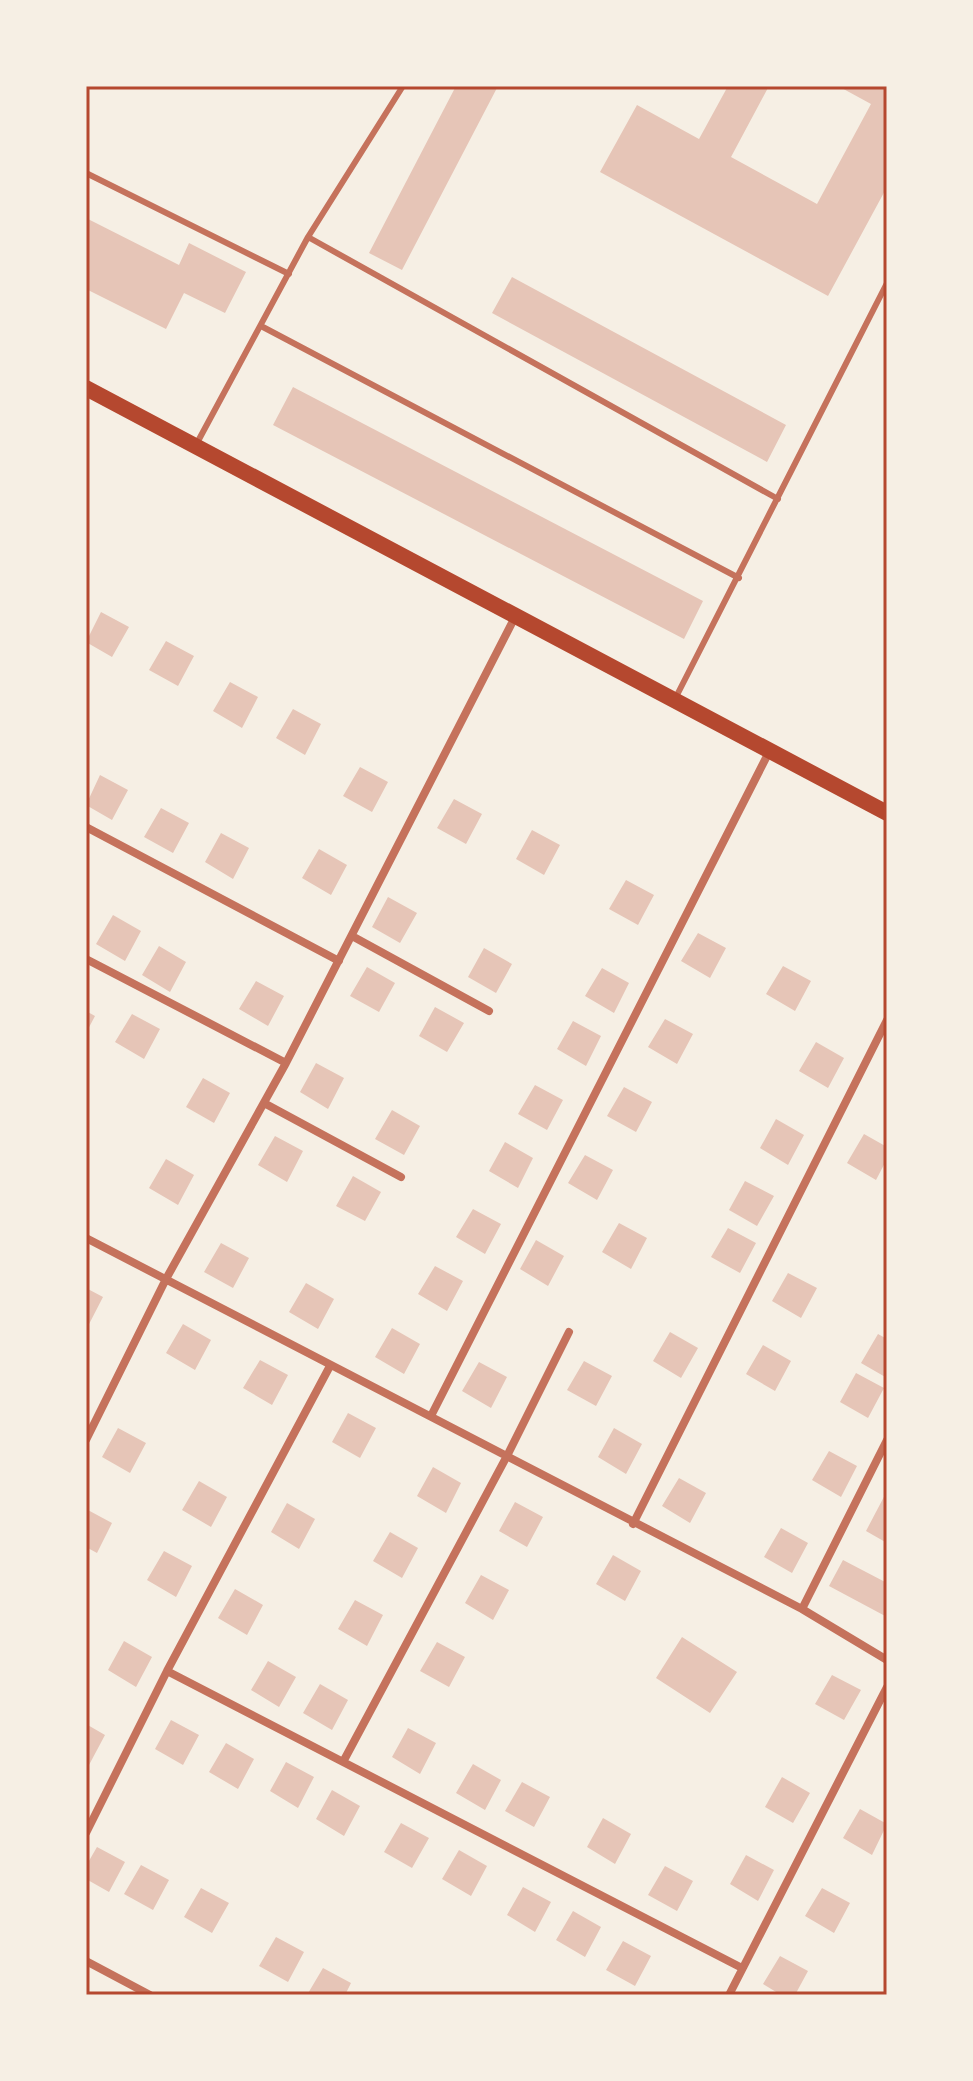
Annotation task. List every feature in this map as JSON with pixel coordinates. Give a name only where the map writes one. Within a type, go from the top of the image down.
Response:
[{"type":"main road","points":[[86,388],[769,752],[885,808]]},
{"type":"street","points":[[86,1440],[166,1279],[286,1063],[515,617]]},
{"type":"street","points":[[432,1414],[769,752]]},
{"type":"street","points":[[86,827],[339,961]]},
{"type":"street","points":[[352,936],[489,1011]]},
{"type":"street","points":[[86,959],[286,1063]]},
{"type":"street","points":[[633,1524],[887,1020]]},
{"type":"street","points":[[264,1103],[401,1177]]},
{"type":"street","points":[[86,1238],[330,1366],[432,1414],[633,1524],[802,1609],[887,1660]]},
{"type":"street","points":[[343,1762],[507,1456],[569,1332]]},
{"type":"street","points":[[86,1833],[167,1671],[330,1366]]},
{"type":"street","points":[[802,1609],[887,1440]]},
{"type":"street","points":[[167,1671],[742,1968]]},
{"type":"street","points":[[729,1995],[887,1687]]},
{"type":"street","points":[[86,1961],[150,1995]]},
{"type":"lane","points":[[196,446],[308,237],[403,86]]},
{"type":"lane","points":[[86,173],[289,274]]},
{"type":"lane","points":[[308,237],[778,499]]},
{"type":"lane","points":[[674,702],[887,283]]},
{"type":"lane","points":[[261,326],[739,578]]},
{"type":"building","points":[[456,86],[498,86],[402,270],[369,253]]},
{"type":"building","points":[[728,86],[769,86],[731,157],[817,204],[871,104],[838,86],[887,86],[887,187],[828,296],[600,172],[637,105],[699,139]]},
{"type":"building","points":[[86,218],[179,265],[189,243],[246,272],[225,313],[184,293],[166,329],[86,289]]},
{"type":"building","points":[[512,277],[786,425],[767,462],[492,313]]},
{"type":"building","points":[[293,387],[703,601],[684,639],[273,425]]},
{"type":"building","points":[[101,612],[129,627],[112,657],[86,642]]},
{"type":"building","points":[[166,641],[194,656],[178,686],[149,670]]},
{"type":"building","points":[[230,682],[258,697],[242,728],[213,711]]},
{"type":"building","points":[[293,709],[321,724],[305,755],[276,738]]},
{"type":"building","points":[[360,767],[388,782],[372,812],[343,796]]},
{"type":"building","points":[[100,775],[128,790],[112,820],[86,805]]},
{"type":"building","points":[[454,799],[482,814],[466,844],[437,828]]},
{"type":"building","points":[[161,808],[189,823],[173,853],[144,837]]},
{"type":"building","points":[[532,830],[560,845],[544,875],[516,859]]},
{"type":"building","points":[[221,833],[249,848],[233,879],[205,862]]},
{"type":"building","points":[[319,849],[347,865],[331,895],[302,878]]},
{"type":"building","points":[[626,880],[654,895],[638,925],[609,909]]},
{"type":"building","points":[[388,897],[417,913],[400,943],[372,927]]},
{"type":"building","points":[[113,915],[141,931],[125,961],[96,944]]},
{"type":"building","points":[[698,933],[726,948],[710,978],[681,961]]},
{"type":"building","points":[[159,946],[186,962],[170,992],[142,975]]},
{"type":"building","points":[[484,948],[512,964],[496,993],[468,977]]},
{"type":"building","points":[[783,966],[811,981],[795,1011],[766,994]]},
{"type":"building","points":[[367,967],[395,983],[379,1012],[350,996]]},
{"type":"building","points":[[602,968],[629,983],[614,1013],[585,996]]},
{"type":"building","points":[[256,981],[284,996],[268,1026],[239,1009]]},
{"type":"building","points":[[435,1007],[464,1023],[447,1052],[419,1036]]},
{"type":"building","points":[[86,1011],[95,1016],[86,1033]]},
{"type":"building","points":[[132,1014],[160,1029],[144,1059],[115,1042]]},
{"type":"building","points":[[665,1019],[693,1034],[677,1064],[648,1047]]},
{"type":"building","points":[[573,1021],[601,1036],[586,1066],[557,1049]]},
{"type":"building","points":[[816,1042],[844,1058],[828,1088],[799,1071]]},
{"type":"building","points":[[316,1063],[344,1078],[328,1109],[300,1092]]},
{"type":"building","points":[[203,1078],[230,1093],[214,1123],[186,1107]]},
{"type":"building","points":[[535,1085],[563,1100],[547,1130],[518,1114]]},
{"type":"building","points":[[624,1087],[652,1102],[636,1132],[607,1116]]},
{"type":"building","points":[[392,1110],[420,1126],[404,1155],[375,1139]]},
{"type":"building","points":[[776,1119],[804,1135],[788,1165],[760,1148]]},
{"type":"building","points":[[864,1134],[887,1147],[887,1159],[876,1180],[847,1163]]},
{"type":"building","points":[[275,1136],[303,1151],[287,1182],[258,1165]]},
{"type":"building","points":[[505,1142],[533,1158],[518,1188],[489,1171]]},
{"type":"building","points":[[585,1155],[613,1170],[597,1200],[568,1183]]},
{"type":"building","points":[[166,1159],[194,1175],[178,1205],[149,1188]]},
{"type":"building","points":[[353,1176],[381,1192],[365,1221],[336,1206]]},
{"type":"building","points":[[745,1181],[774,1196],[757,1226],[729,1210]]},
{"type":"building","points":[[473,1209],[501,1224],[485,1254],[456,1237]]},
{"type":"building","points":[[619,1223],[647,1238],[631,1269],[602,1252]]},
{"type":"building","points":[[728,1228],[756,1243],[740,1273],[711,1257]]},
{"type":"building","points":[[536,1240],[564,1256],[548,1286],[520,1269]]},
{"type":"building","points":[[221,1243],[249,1258],[233,1288],[204,1272]]},
{"type":"building","points":[[435,1266],[463,1281],[447,1311],[418,1294]]},
{"type":"building","points":[[788,1273],[817,1288],[801,1318],[772,1301]]},
{"type":"building","points":[[306,1283],[334,1299],[318,1329],[289,1312]]},
{"type":"building","points":[[86,1288],[103,1297],[86,1330]]},
{"type":"building","points":[[183,1324],[211,1340],[195,1370],[166,1353]]},
{"type":"building","points":[[392,1328],[420,1344],[404,1374],[375,1357]]},
{"type":"building","points":[[670,1332],[698,1348],[681,1378],[653,1361]]},
{"type":"building","points":[[878,1334],[887,1339],[887,1378],[861,1363]]},
{"type":"building","points":[[763,1345],[791,1361],[775,1391],[746,1374]]},
{"type":"building","points":[[260,1360],[288,1375],[272,1405],[243,1388]]},
{"type":"building","points":[[584,1361],[612,1376],[596,1406],[567,1390]]},
{"type":"building","points":[[479,1362],[507,1377],[491,1408],[462,1391]]},
{"type":"building","points":[[856,1373],[884,1388],[868,1418],[840,1402]]},
{"type":"building","points":[[348,1413],[376,1428],[360,1458],[332,1442]]},
{"type":"building","points":[[118,1428],[146,1443],[130,1473],[102,1457]]},
{"type":"building","points":[[614,1428],[642,1444],[626,1474],[598,1457]]},
{"type":"building","points":[[829,1451],[857,1466],[841,1497],[812,1480]]},
{"type":"building","points":[[433,1467],[461,1483],[446,1513],[417,1496]]},
{"type":"building","points":[[679,1478],[706,1493],[690,1523],[662,1506]]},
{"type":"building","points":[[199,1481],[227,1497],[211,1527],[182,1510]]},
{"type":"building","points":[[887,1491],[887,1543],[866,1531]]},
{"type":"building","points":[[515,1502],[543,1517],[527,1547],[499,1531]]},
{"type":"building","points":[[287,1503],[315,1519],[299,1549],[271,1532]]},
{"type":"building","points":[[86,1509],[112,1523],[97,1553],[86,1547]]},
{"type":"building","points":[[781,1528],[808,1543],[792,1573],[764,1557]]},
{"type":"building","points":[[390,1532],[418,1548],[402,1578],[373,1561]]},
{"type":"building","points":[[164,1551],[192,1566],[176,1597],[147,1580]]},
{"type":"building","points":[[613,1555],[641,1571],[625,1601],[596,1584]]},
{"type":"building","points":[[843,1560],[887,1583],[887,1617],[829,1586]]},
{"type":"building","points":[[481,1575],[509,1590],[493,1620],[465,1603]]},
{"type":"building","points":[[235,1589],[263,1605],[247,1635],[218,1618]]},
{"type":"building","points":[[355,1600],[383,1615],[367,1646],[338,1629]]},
{"type":"building","points":[[682,1637],[737,1672],[710,1713],[656,1678]]},
{"type":"building","points":[[124,1641],[152,1657],[136,1687],[108,1670]]},
{"type":"building","points":[[437,1642],[465,1657],[449,1687],[420,1671]]},
{"type":"building","points":[[268,1661],[296,1677],[279,1707],[251,1690]]},
{"type":"building","points":[[832,1675],[861,1690],[844,1720],[815,1704]]},
{"type":"building","points":[[320,1684],[348,1700],[332,1730],[303,1713]]},
{"type":"building","points":[[171,1720],[199,1735],[183,1765],[155,1749]]},
{"type":"building","points":[[86,1724],[105,1735],[89,1765],[86,1763]]},
{"type":"building","points":[[408,1728],[436,1743],[420,1774],[392,1757]]},
{"type":"building","points":[[226,1743],[254,1759],[238,1789],[209,1772]]},
{"type":"building","points":[[286,1762],[314,1777],[298,1808],[270,1791]]},
{"type":"building","points":[[473,1764],[501,1780],[485,1810],[456,1793]]},
{"type":"building","points":[[782,1777],[810,1793],[793,1823],[765,1807]]},
{"type":"building","points":[[522,1782],[550,1797],[534,1827],[505,1811]]},
{"type":"building","points":[[332,1790],[360,1806],[344,1836],[316,1819]]},
{"type":"building","points":[[860,1809],[887,1824],[872,1855],[843,1838]]},
{"type":"building","points":[[603,1818],[631,1834],[615,1864],[587,1847]]},
{"type":"building","points":[[401,1823],[429,1838],[412,1868],[384,1852]]},
{"type":"building","points":[[97,1847],[125,1862],[109,1892],[86,1879],[86,1866]]},
{"type":"building","points":[[459,1850],[487,1866],[471,1896],[442,1879]]},
{"type":"building","points":[[746,1855],[774,1870],[758,1901],[730,1884]]},
{"type":"building","points":[[141,1865],[169,1880],[153,1910],[124,1894]]},
{"type":"building","points":[[665,1866],[693,1881],[677,1911],[648,1895]]},
{"type":"building","points":[[523,1887],[551,1902],[535,1932],[507,1915]]},
{"type":"building","points":[[201,1888],[229,1903],[212,1933],[184,1917]]},
{"type":"building","points":[[822,1888],[850,1903],[834,1933],[805,1916]]},
{"type":"building","points":[[573,1911],[601,1927],[585,1957],[556,1940]]},
{"type":"building","points":[[276,1937],[304,1952],[288,1982],[259,1966]]},
{"type":"building","points":[[623,1941],[651,1956],[635,1986],[606,1970]]},
{"type":"building","points":[[780,1956],[808,1971],[795,1995],[781,1995],[763,1984]]},
{"type":"building","points":[[323,1968],[351,1983],[345,1995],[307,1995]]}]
